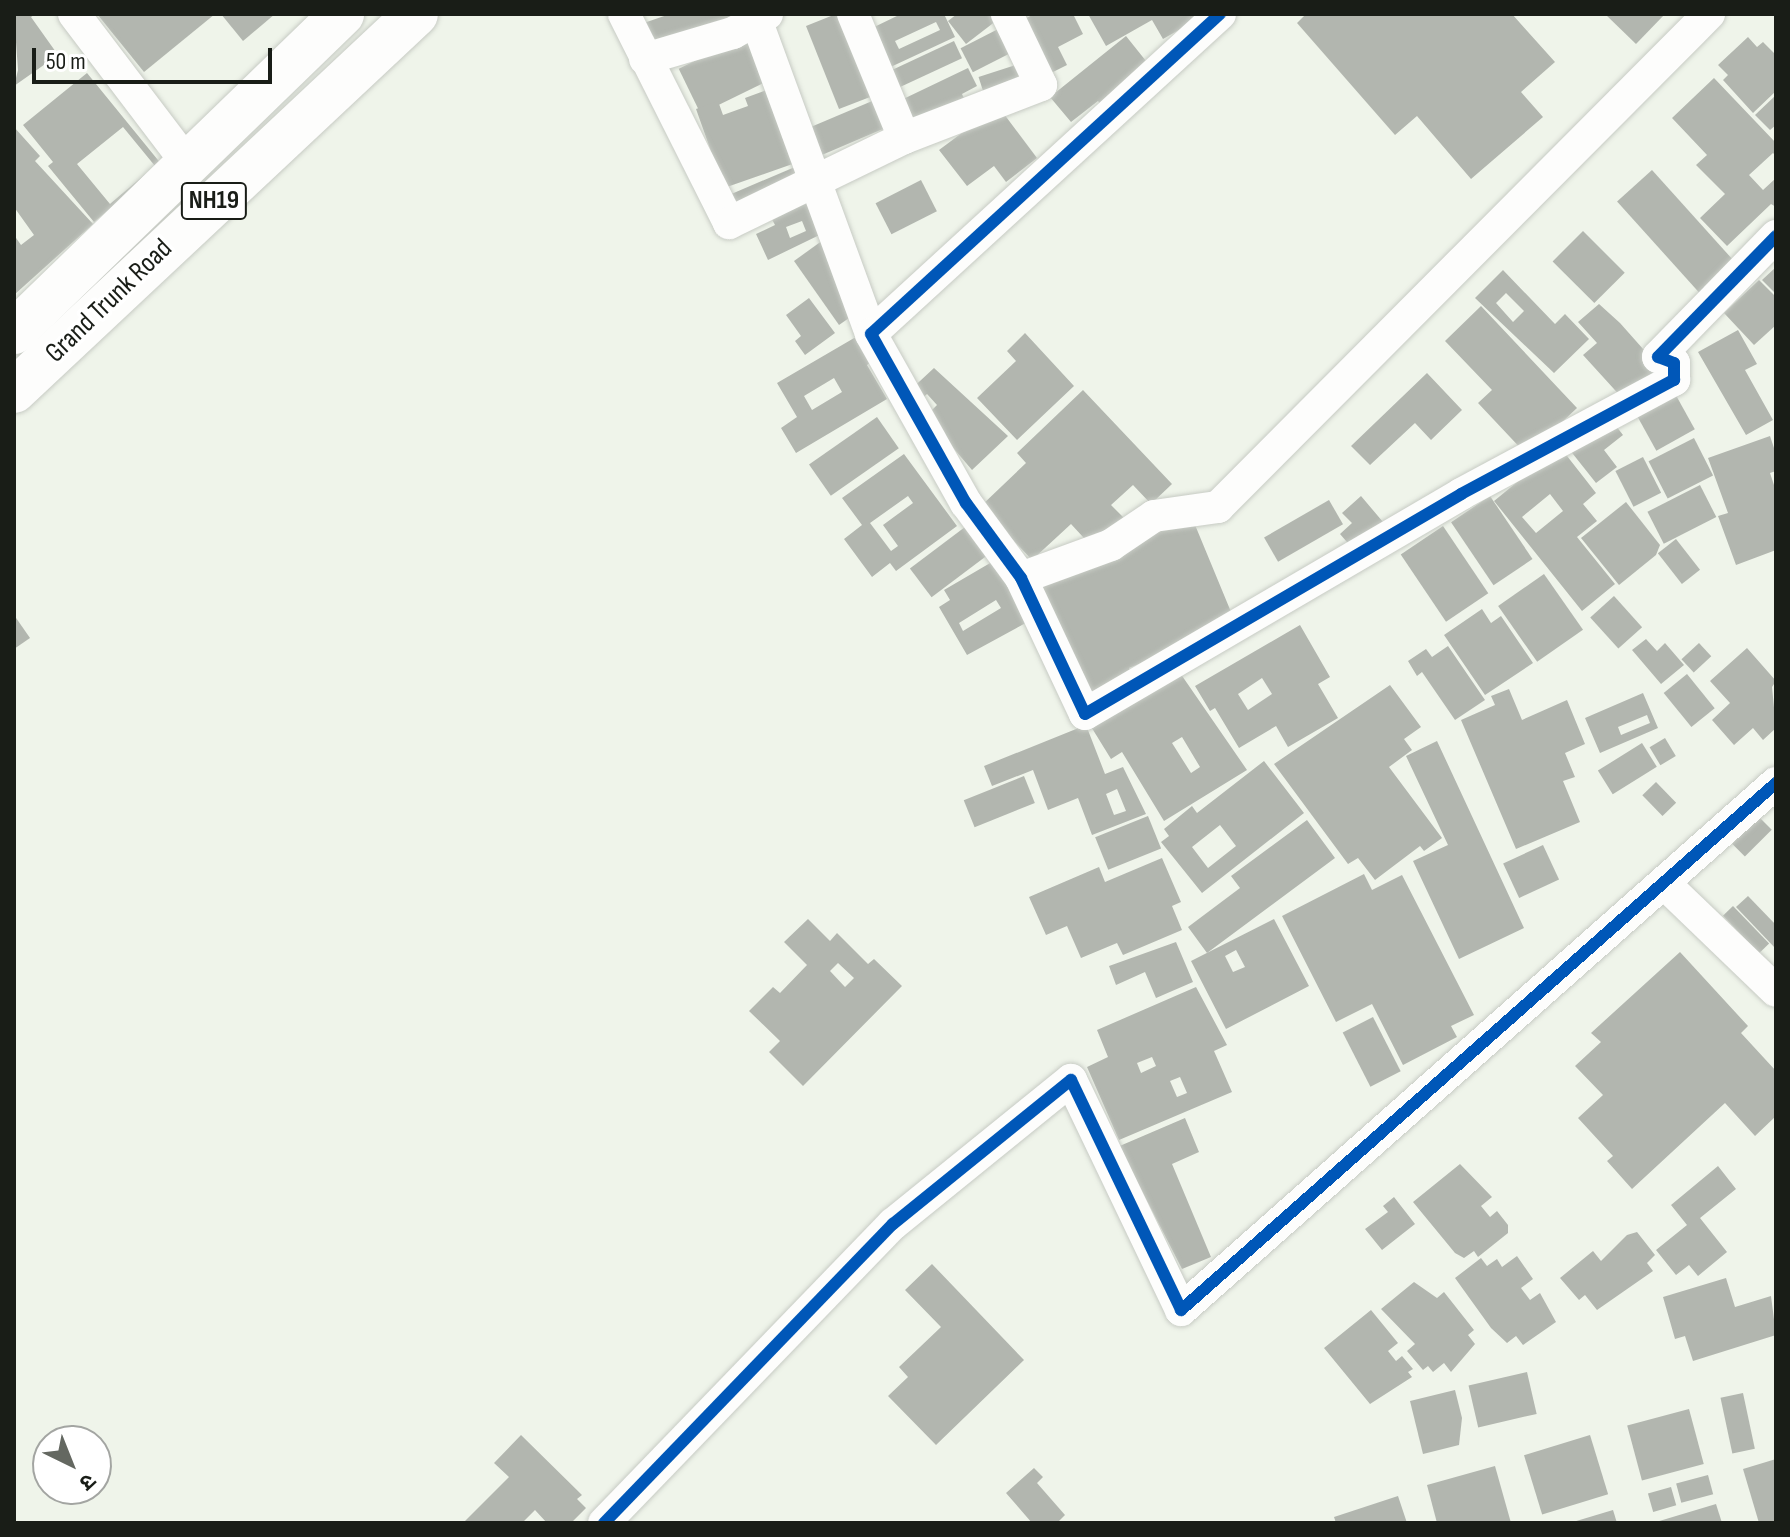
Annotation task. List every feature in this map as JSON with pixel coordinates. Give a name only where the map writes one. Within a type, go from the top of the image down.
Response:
[{"type":"highway","name":"Grand Trunk Road","points":[[14,332],[342,14]]},
{"type":"highway","name":"Grand Trunk Road","points":[[14,391],[416,14]]},
{"type":"street","points":[[74,14],[188,164]]},
{"type":"street","points":[[624,14],[729,223],[816,184],[904,138],[1041,85],[1007,14]]},
{"type":"street","points":[[853,14],[904,138]]},
{"type":"street","points":[[871,334],[1220,14]]},
{"type":"street","points":[[1021,578],[1111,545],[1154,516],[1218,507],[1709,14]]},
{"type":"street","points":[[645,59],[706,43],[759,16],[871,334],[966,503],[1021,578],[1085,714],[1461,494],[1674,380],[1674,363],[1658,357],[1776,236]]},
{"type":"street","points":[[604,1523],[893,1224],[1071,1080],[1181,1310],[1776,783]]},
{"type":"street","points":[[1665,884],[1776,991]]},
{"type":"building","points":[[14,14],[35,14],[31,17],[58,55],[14,86],[18,70]]},
{"type":"building","points":[[97,14],[215,14],[144,72]]},
{"type":"building","points":[[221,14],[275,14],[243,41]]},
{"type":"building","points":[[670,14],[743,14],[651,54],[641,24]]},
{"type":"building","points":[[836,14],[853,14],[883,92],[839,109],[806,26]]},
{"type":"building","points":[[901,14],[944,14],[955,37],[882,71],[864,32]],"holes":[[[936,22],[940,30],[899,49],[895,41]]]},
{"type":"building","points":[[957,14],[1005,14],[966,44],[948,21]]},
{"type":"building","points":[[1034,14],[1073,14],[1083,34],[1058,47],[1067,65],[1043,77],[1015,24]]},
{"type":"building","points":[[1088,14],[1207,14],[1163,39],[1152,20],[1106,46]]},
{"type":"building","points":[[1306,14],[1512,14],[1555,62],[1521,92],[1543,117],[1471,179],[1417,116],[1395,135],[1297,23]]},
{"type":"building","points":[[1605,14],[1665,14],[1636,44]]},
{"type":"building","points":[[1006,25],[1018,49],[973,72],[961,48]]},
{"type":"building","points":[[756,31],[778,76],[701,114],[679,69]]},
{"type":"building","points":[[1126,36],[1154,71],[1106,110],[1098,101],[1071,122],[1050,97]]},
{"type":"building","points":[[1748,37],[1757,47],[1763,42],[1776,55],[1776,91],[1753,113],[1723,80],[1728,75],[1718,65]]},
{"type":"building","points":[[954,41],[962,58],[890,92],[882,74]]},
{"type":"building","points":[[1028,61],[1037,89],[988,105],[979,77]]},
{"type":"building","points":[[968,68],[977,86],[962,94],[968,107],[911,134],[897,102]]},
{"type":"building","points":[[87,73],[162,165],[94,222],[48,166],[53,162],[23,125]],"holes":[[[123,127],[155,166],[110,204],[77,164]]]},
{"type":"building","points":[[1714,78],[1776,143],[1776,156],[1773,153],[1749,175],[1763,190],[1776,178],[1776,207],[1771,204],[1727,246],[1700,218],[1725,194],[1696,165],[1707,155],[1672,118]]},
{"type":"building","points":[[775,87],[801,161],[724,188],[696,109],[718,101],[723,115],[748,106],[745,98]]},
{"type":"building","points":[[1776,95],[1776,125],[1770,130],[1755,115]]},
{"type":"building","points":[[884,96],[896,124],[818,156],[807,129]]},
{"type":"building","points":[[998,106],[1037,158],[1006,182],[994,166],[967,186],[939,150]]},
{"type":"building","points":[[14,127],[40,156],[35,161],[93,224],[14,295],[14,235],[21,245],[34,235],[14,207]]},
{"type":"building","points":[[809,161],[817,180],[739,214],[731,194]]},
{"type":"building","points":[[1652,170],[1742,270],[1707,301],[1617,201]]},
{"type":"building","points":[[921,180],[937,211],[891,234],[876,203]]},
{"type":"building","points":[[818,183],[838,226],[768,260],[756,234],[775,225],[766,208]],"holes":[[[802,221],[806,231],[790,238],[786,227]]]},
{"type":"building","points":[[837,230],[875,300],[839,325],[794,261]]},
{"type":"building","points":[[1583,231],[1625,273],[1594,303],[1553,261]]},
{"type":"building","points":[[1776,267],[1776,294],[1762,280]]},
{"type":"building","points":[[1503,270],[1555,324],[1565,314],[1589,339],[1554,373],[1475,298]],"holes":[[[1506,293],[1524,311],[1513,322],[1496,303]]]},
{"type":"building","points":[[1759,280],[1776,297],[1776,325],[1754,345],[1724,313]]},
{"type":"building","points":[[809,298],[835,333],[805,355],[795,341],[801,336],[786,315]]},
{"type":"building","points":[[1599,304],[1667,376],[1624,400],[1583,355],[1597,343],[1578,322]]},
{"type":"building","points":[[1481,306],[1577,408],[1527,455],[1478,403],[1492,390],[1445,341]]},
{"type":"building","points":[[1738,330],[1757,364],[1745,370],[1773,420],[1746,435],[1698,352]]},
{"type":"building","points":[[1025,333],[1074,386],[1017,440],[977,398],[1016,361],[1007,351]]},
{"type":"building","points":[[861,334],[876,358],[867,365],[887,399],[796,453],[781,428],[797,417],[777,383]],"holes":[[[834,378],[842,392],[812,410],[804,396]]]},
{"type":"building","points":[[934,368],[1008,436],[972,470],[926,416],[937,405],[927,394],[916,404],[906,394]]},
{"type":"building","points":[[1427,373],[1462,410],[1431,440],[1415,423],[1370,465],[1351,446]]},
{"type":"building","points":[[1083,390],[1172,484],[1151,504],[1133,485],[1111,505],[1126,520],[1095,550],[1071,524],[1032,560],[981,506],[1026,463],[1017,453]]},
{"type":"building","points":[[1673,390],[1695,429],[1656,451],[1635,411]]},
{"type":"building","points":[[877,417],[899,448],[831,496],[809,465]]},
{"type":"building","points":[[1609,417],[1623,435],[1604,450],[1617,467],[1596,483],[1569,449]]},
{"type":"building","points":[[1770,436],[1776,454],[1776,471],[1770,473],[1776,491],[1776,550],[1736,565],[1718,516],[1728,513],[1708,458]]},
{"type":"building","points":[[1694,438],[1713,475],[1668,499],[1649,461]]},
{"type":"building","points":[[1560,447],[1596,493],[1583,504],[1597,521],[1577,537],[1615,584],[1582,611],[1494,501]],"holes":[[[1550,494],[1563,511],[1536,533],[1522,517]]]},
{"type":"building","points":[[904,454],[957,526],[896,571],[890,563],[872,577],[844,539],[862,525],[842,498]],"holes":[[[908,496],[913,503],[883,525],[898,546],[891,551],[870,523]]]},
{"type":"building","points":[[1643,457],[1661,493],[1634,507],[1615,471]]},
{"type":"building","points":[[1700,485],[1716,517],[1664,544],[1647,512]]},
{"type":"building","points":[[1361,496],[1383,522],[1353,549],[1340,534],[1352,523],[1342,513]]},
{"type":"building","points":[[1490,496],[1532,559],[1494,585],[1451,522]]},
{"type":"building","points":[[1329,500],[1343,524],[1278,562],[1264,538]]},
{"type":"building","points":[[1626,502],[1660,545],[1656,555],[1619,585],[1581,538]]},
{"type":"building","points":[[1171,518],[1193,520],[1236,624],[1129,668],[1133,678],[1084,698],[1036,580]]},
{"type":"building","points":[[1443,526],[1488,593],[1446,622],[1401,555]]},
{"type":"building","points":[[965,527],[987,556],[932,597],[910,569]]},
{"type":"building","points":[[1676,539],[1700,570],[1682,584],[1658,553]]},
{"type":"building","points":[[997,559],[1033,619],[967,655],[939,607],[950,600],[944,590]],"holes":[[[996,600],[1001,608],[963,631],[959,623]]]},
{"type":"building","points":[[1544,574],[1583,630],[1537,662],[1498,606]]},
{"type":"building","points":[[1614,596],[1642,627],[1618,649],[1590,617]]},
{"type":"building","points":[[1482,609],[1491,623],[1501,616],[1533,663],[1485,695],[1444,635]]},
{"type":"building","points":[[14,615],[30,638],[14,649]]},
{"type":"building","points":[[1300,625],[1330,677],[1318,684],[1338,718],[1288,747],[1276,726],[1239,748],[1215,708],[1210,711],[1195,686]],"holes":[[[1262,678],[1272,694],[1248,710],[1238,694]]]},
{"type":"building","points":[[1646,639],[1657,651],[1665,643],[1684,665],[1661,684],[1632,650]]},
{"type":"building","points":[[1699,643],[1711,656],[1694,673],[1681,659]]},
{"type":"building","points":[[1448,646],[1485,700],[1455,720],[1422,672],[1417,676],[1408,661],[1426,649],[1432,657]]},
{"type":"building","points":[[1747,648],[1776,681],[1772,687],[1776,728],[1763,740],[1753,728],[1734,745],[1712,720],[1730,703],[1710,681]]},
{"type":"building","points":[[1178,670],[1247,770],[1164,821],[1122,752],[1111,759],[1090,725]],"holes":[[[1182,737],[1200,767],[1191,773],[1172,743]]]},
{"type":"building","points":[[1687,674],[1715,708],[1691,727],[1664,693]]},
{"type":"building","points":[[1390,685],[1421,727],[1404,739],[1412,750],[1389,767],[1442,838],[1424,851],[1420,846],[1375,880],[1358,858],[1348,864],[1274,764]]},
{"type":"building","points":[[1509,689],[1522,720],[1567,700],[1585,744],[1565,753],[1575,777],[1563,781],[1580,822],[1516,849],[1461,720],[1495,705],[1491,696]]},
{"type":"building","points":[[1643,693],[1658,728],[1600,753],[1585,718]],"holes":[[[1647,715],[1650,723],[1621,735],[1618,727]]]},
{"type":"building","points":[[1086,725],[1105,774],[1123,767],[1146,814],[1092,835],[1078,798],[1048,810],[1033,770],[992,786],[984,766]],"holes":[[[1117,789],[1126,811],[1114,815],[1106,794]]]},
{"type":"building","points":[[1665,738],[1676,756],[1660,765],[1650,747]]},
{"type":"building","points":[[1437,741],[1524,928],[1459,959],[1413,861],[1448,845],[1406,756]]},
{"type":"building","points":[[1642,743],[1657,767],[1613,794],[1598,771]]},
{"type":"building","points":[[1264,761],[1304,813],[1202,893],[1161,842],[1169,836],[1164,829],[1192,806],[1197,813]],"holes":[[[1220,825],[1236,846],[1208,868],[1192,847]]]},
{"type":"building","points":[[1024,776],[1035,803],[975,827],[964,800]]},
{"type":"building","points":[[1656,782],[1676,803],[1662,816],[1642,795]]},
{"type":"building","points":[[1148,816],[1161,848],[1108,870],[1095,837]]},
{"type":"building","points":[[1759,817],[1772,830],[1745,857],[1732,844]]},
{"type":"building","points":[[1307,820],[1335,858],[1207,953],[1188,927],[1240,888],[1231,876]]},
{"type":"building","points":[[1543,845],[1559,879],[1519,898],[1503,864]]},
{"type":"building","points":[[1162,858],[1181,902],[1172,906],[1182,930],[1123,955],[1117,943],[1081,958],[1067,926],[1046,935],[1029,897],[1099,867],[1105,882]]},
{"type":"building","points":[[1364,874],[1372,890],[1402,875],[1474,1015],[1451,1026],[1457,1037],[1403,1065],[1372,1004],[1336,1022],[1282,916]]},
{"type":"building","points":[[1748,896],[1776,925],[1776,949],[1736,907]]},
{"type":"building","points":[[1733,906],[1769,943],[1759,953],[1723,916]]},
{"type":"building","points":[[808,919],[830,941],[837,933],[868,964],[874,959],[902,986],[803,1086],[769,1052],[780,1041],[749,1011],[773,987],[780,993],[807,965],[784,942]],"holes":[[[838,963],[854,978],[845,987],[830,971]]]},
{"type":"building","points":[[1274,919],[1309,986],[1226,1029],[1191,961]],"holes":[[[1236,950],[1245,967],[1233,972],[1225,956]]]},
{"type":"building","points":[[1176,942],[1193,982],[1156,998],[1145,972],[1116,985],[1109,966]]},
{"type":"building","points":[[1680,952],[1748,1026],[1741,1033],[1776,1071],[1776,1116],[1755,1136],[1725,1103],[1632,1189],[1607,1161],[1613,1156],[1578,1118],[1603,1095],[1575,1066],[1601,1042],[1591,1033]]},
{"type":"building","points":[[1196,987],[1227,1045],[1214,1051],[1232,1092],[1119,1140],[1087,1067],[1108,1057],[1097,1030]],"holes":[[[1152,1057],[1156,1066],[1141,1073],[1137,1063]],[[1180,1077],[1187,1093],[1177,1097],[1170,1081]]]},
{"type":"building","points":[[1373,1017],[1401,1071],[1370,1087],[1343,1032]]},
{"type":"building","points":[[1185,1118],[1199,1152],[1172,1164],[1211,1257],[1182,1269],[1140,1187],[1132,1190],[1115,1148]]},
{"type":"building","points":[[1460,1164],[1492,1197],[1481,1206],[1490,1217],[1497,1211],[1508,1225],[1508,1233],[1478,1257],[1474,1251],[1464,1258],[1455,1253],[1413,1202]]},
{"type":"building","points":[[1718,1166],[1736,1189],[1700,1218],[1727,1252],[1698,1276],[1689,1265],[1676,1275],[1656,1250],[1687,1225],[1671,1205]]},
{"type":"building","points":[[1394,1197],[1415,1224],[1382,1250],[1365,1229],[1388,1212],[1383,1206]]},
{"type":"building","points":[[1637,1232],[1655,1255],[1647,1263],[1653,1271],[1597,1310],[1585,1295],[1579,1300],[1560,1278],[1593,1251],[1601,1261],[1627,1235]]},
{"type":"building","points":[[1517,1256],[1533,1279],[1521,1288],[1530,1300],[1540,1293],[1556,1322],[1523,1345],[1516,1336],[1507,1343],[1491,1328],[1455,1278],[1481,1258],[1487,1266],[1497,1259],[1502,1267]]},
{"type":"building","points":[[932,1264],[1024,1360],[936,1445],[888,1396],[908,1377],[899,1367],[941,1327],[905,1290]]},
{"type":"building","points":[[1726,1278],[1735,1307],[1771,1296],[1776,1335],[1693,1361],[1685,1336],[1675,1339],[1663,1297]]},
{"type":"building","points":[[1414,1282],[1437,1298],[1444,1292],[1474,1330],[1468,1335],[1475,1344],[1451,1372],[1444,1363],[1433,1372],[1428,1366],[1423,1370],[1407,1351],[1415,1344],[1381,1309]]},
{"type":"building","points":[[1371,1310],[1398,1343],[1388,1351],[1396,1361],[1402,1356],[1413,1369],[1408,1372],[1412,1377],[1370,1404],[1324,1348]]},
{"type":"building","points":[[1527,1372],[1537,1414],[1478,1427],[1469,1385]]},
{"type":"building","points":[[1455,1390],[1462,1418],[1459,1445],[1423,1454],[1410,1401]]},
{"type":"building","points":[[1743,1393],[1755,1449],[1732,1454],[1721,1398]]},
{"type":"building","points":[[1689,1409],[1704,1464],[1642,1481],[1627,1426]]},
{"type":"building","points":[[521,1435],[582,1495],[577,1499],[586,1508],[571,1523],[547,1523],[535,1510],[522,1523],[463,1523],[509,1477],[494,1463]]},
{"type":"building","points":[[1590,1435],[1608,1494],[1542,1514],[1524,1455]]},
{"type":"building","points":[[1776,1459],[1776,1523],[1759,1523],[1743,1469]]},
{"type":"building","points":[[1495,1466],[1511,1523],[1437,1523],[1427,1485]]},
{"type":"building","points":[[1034,1468],[1043,1477],[1037,1483],[1065,1515],[1057,1523],[1032,1523],[1006,1493]]},
{"type":"building","points":[[1708,1475],[1713,1494],[1681,1503],[1676,1484]]},
{"type":"building","points":[[1671,1487],[1676,1505],[1653,1512],[1648,1494]]},
{"type":"building","points":[[1398,1496],[1407,1523],[1336,1523],[1334,1517]]},
{"type":"building","points":[[1716,1504],[1722,1523],[1656,1523],[1656,1522]]},
{"type":"building","points":[[1613,1510],[1617,1523],[1573,1522]]},
{"type":"cycle path","points":[[1220,14],[871,334],[966,503],[1021,578],[1085,714],[1461,494],[1674,380],[1674,363],[1658,357],[1776,236]]},
{"type":"cycle path","points":[[604,1523],[893,1224],[1071,1080],[1181,1310],[1776,783]]}]
